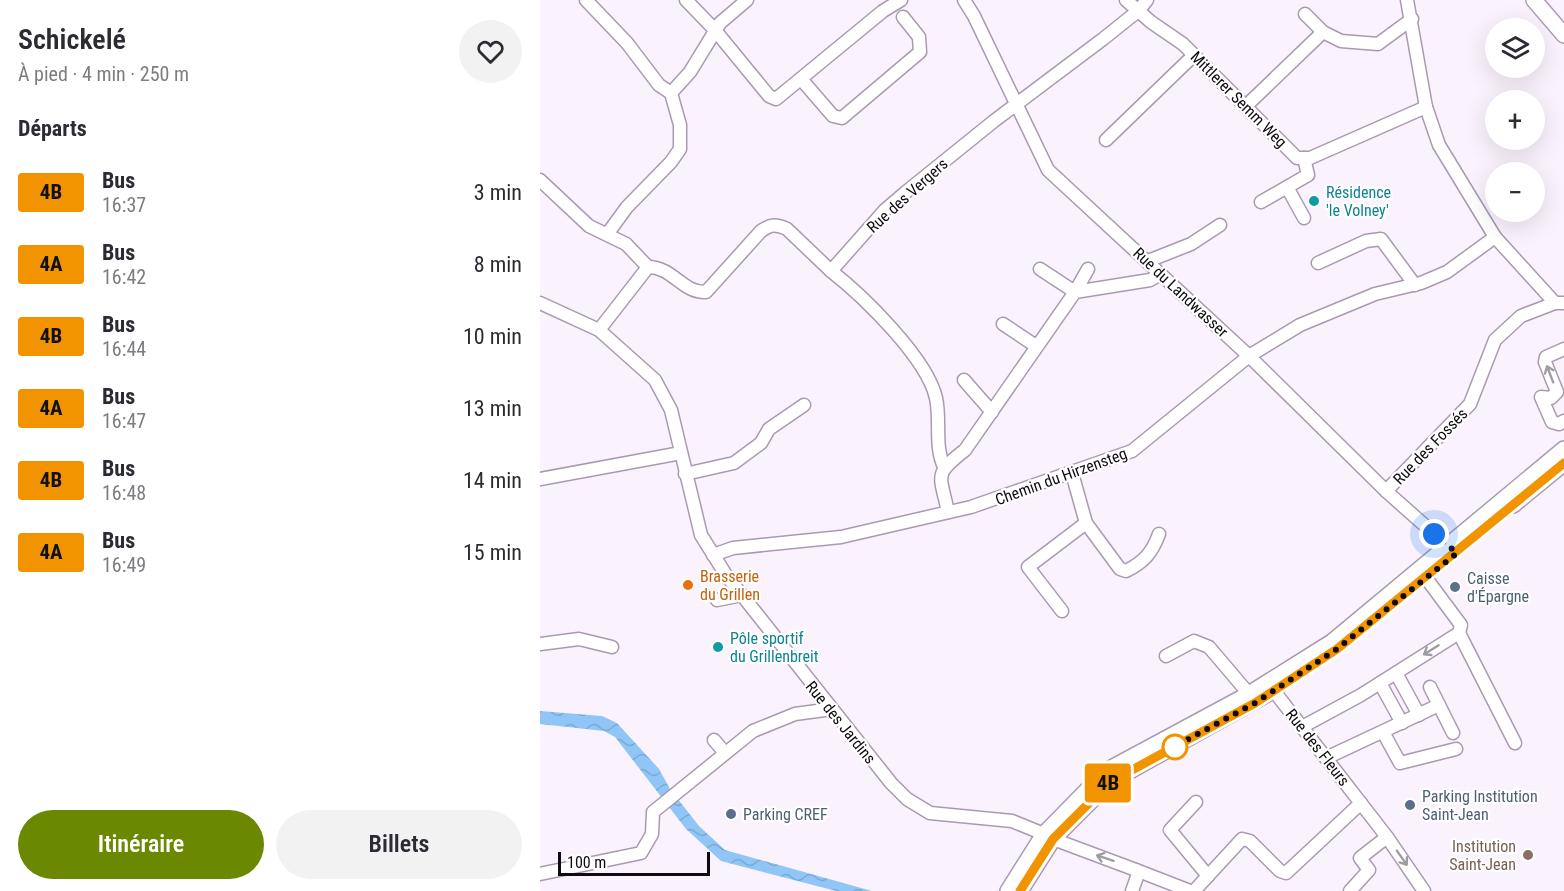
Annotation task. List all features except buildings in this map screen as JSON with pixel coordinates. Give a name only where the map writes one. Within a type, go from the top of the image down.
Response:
[{"type":"main road","points":[[1534,0],[1564,34]]},
{"type":"main road","points":[[1020,891],[1048,836],[1110,782],[1274,691],[1337,649],[1426,578],[1453,550],[1564,449]]},
{"type":"main road","points":[[1008,891],[1048,836],[1106,771],[1249,694],[1332,642],[1564,463]]},
{"type":"street","points":[[586,0],[627,43],[659,85],[671,93],[680,125],[680,149],[671,162],[627,207],[608,233]]},
{"type":"street","points":[[686,0],[769,96],[777,99],[883,11],[901,0]]},
{"type":"street","points":[[671,93],[690,72],[714,30],[747,0]]},
{"type":"street","name":"Rue du Landwasser","points":[[964,0],[974,16],[1015,105],[1052,174],[1249,356],[1386,492],[1453,550]]},
{"type":"street","name":"Mittlerer Semm Weg","points":[[1126,0],[1194,54],[1297,158],[1310,158],[1426,107]]},
{"type":"street","name":"Rue des Vergers","points":[[831,271],[885,210],[1015,105],[1138,11],[1147,0]]},
{"type":"street","points":[[1407,0],[1426,107],[1439,145],[1496,237],[1560,303]]},
{"type":"street","points":[[1305,14],[1323,32],[1341,41],[1378,44],[1412,19]]},
{"type":"street","points":[[801,79],[832,116],[842,118],[920,51],[920,37],[903,17]]},
{"type":"street","points":[[1246,106],[1323,32]]},
{"type":"street","points":[[1106,140],[1194,54]]},
{"type":"street","points":[[1261,202],[1308,175],[1304,158]]},
{"type":"street","points":[[540,180],[589,226],[608,233],[626,244],[648,267],[666,270],[690,289],[706,292],[761,231],[770,225],[779,225],[787,229],[831,271],[858,292],[923,369],[937,401],[939,456],[944,467]]},
{"type":"street","points":[[1287,187],[1304,218]]},
{"type":"street","points":[[1148,261],[1191,244],[1220,225]]},
{"type":"street","name":"Chemin du Hirzensteg","points":[[713,555],[733,548],[841,537],[971,507],[1132,451],[1249,356],[1300,325],[1331,310],[1375,294],[1415,285],[1447,272],[1496,237]]},
{"type":"street","points":[[1318,263],[1366,241],[1381,239],[1415,285]]},
{"type":"street","points":[[599,330],[648,267]]},
{"type":"street","points":[[1040,269],[1075,292],[1150,280],[1161,273]]},
{"type":"street","points":[[948,512],[940,474],[944,467],[965,450],[1075,292],[1088,269]]},
{"type":"street","name":"Rue des Jardins","points":[[540,303],[599,330],[655,380],[671,410],[701,535],[742,595],[891,783],[920,809],[941,816],[1012,821],[1192,891]]},
{"type":"street","name":"Rue des Fossés","points":[[1386,492],[1470,404],[1495,340],[1521,316],[1560,303]]},
{"type":"street","points":[[1003,324],[1036,346]]},
{"type":"street","points":[[1564,349],[1546,357],[1545,362],[1557,392],[1551,398],[1541,397],[1552,422],[1559,424],[1564,422]]},
{"type":"street","points":[[964,380],[992,412]]},
{"type":"street","points":[[685,474],[734,463],[761,443],[769,429],[804,405]]},
{"type":"street","points":[[540,479],[681,453]]},
{"type":"street","points":[[1072,473],[1086,523],[1120,570],[1125,571],[1152,553],[1159,534]]},
{"type":"street","points":[[1062,611],[1028,567],[1086,523]]},
{"type":"street","points":[[1426,578],[1461,625],[1459,633],[1515,743]]},
{"type":"street","points":[[717,600],[742,595]]},
{"type":"street","points":[[1302,727],[1380,683],[1459,633]]},
{"type":"street","points":[[540,644],[579,639],[612,647]]},
{"type":"street","points":[[1166,656],[1194,641],[1200,642],[1209,647],[1249,694]]},
{"type":"street","points":[[1396,673],[1419,715]]},
{"type":"street","points":[[1380,683],[1402,723]]},
{"type":"street","points":[[1430,687],[1453,733]]},
{"type":"street","name":"Rue des Fleurs","points":[[1274,691],[1361,803],[1424,891]]},
{"type":"street","points":[[1326,758],[1439,705]]},
{"type":"street","points":[[540,874],[641,853],[652,834],[653,812],[753,730],[795,714],[832,709]]},
{"type":"street","points":[[1383,732],[1400,763],[1456,749]]},
{"type":"street","points":[[714,740],[725,753]]},
{"type":"street","points":[[1192,891],[1208,876],[1170,830],[1196,802]]},
{"type":"street","name":"Rue des Fleurs","points":[[1208,876],[1242,839],[1250,841],[1281,873],[1286,873],[1361,803]]},
{"type":"street","points":[[1350,891],[1369,870],[1360,858],[1386,837]]},
{"type":"street","points":[[1132,891],[1138,874],[1136,870]]},
{"type":"water","points":[[540,711],[602,716],[617,723],[659,769],[670,789],[699,826],[725,850],[872,891],[836,891],[721,861],[686,829],[615,737],[604,731],[540,724]]},
{"type":"bus line","name":"4B","points":[[1020,891],[1053,839],[1110,782],[1255,703],[1337,649],[1564,463]]},
{"type":"place","name":"Résidence 'le Volney'","points":[[1314,201]]},
{"type":"place","name":"Brasserie du Grillen","points":[[688,585]]},
{"type":"place","name":"Caisse d'Épargne","points":[[1455,587]]},
{"type":"place","name":"Pôle sportif du Grillenbreit","points":[[718,647]]},
{"type":"place","name":"Parking Institution Saint-Jean","points":[[1410,805]]},
{"type":"place","name":"Parking CREF","points":[[731,814]]},
{"type":"place","name":"Institution Saint-Jean","points":[[1528,855]]},
{"type":"route","points":[[1175,747],[1172,748],[1255,703],[1337,649],[1457,553],[1434,534]]}]
